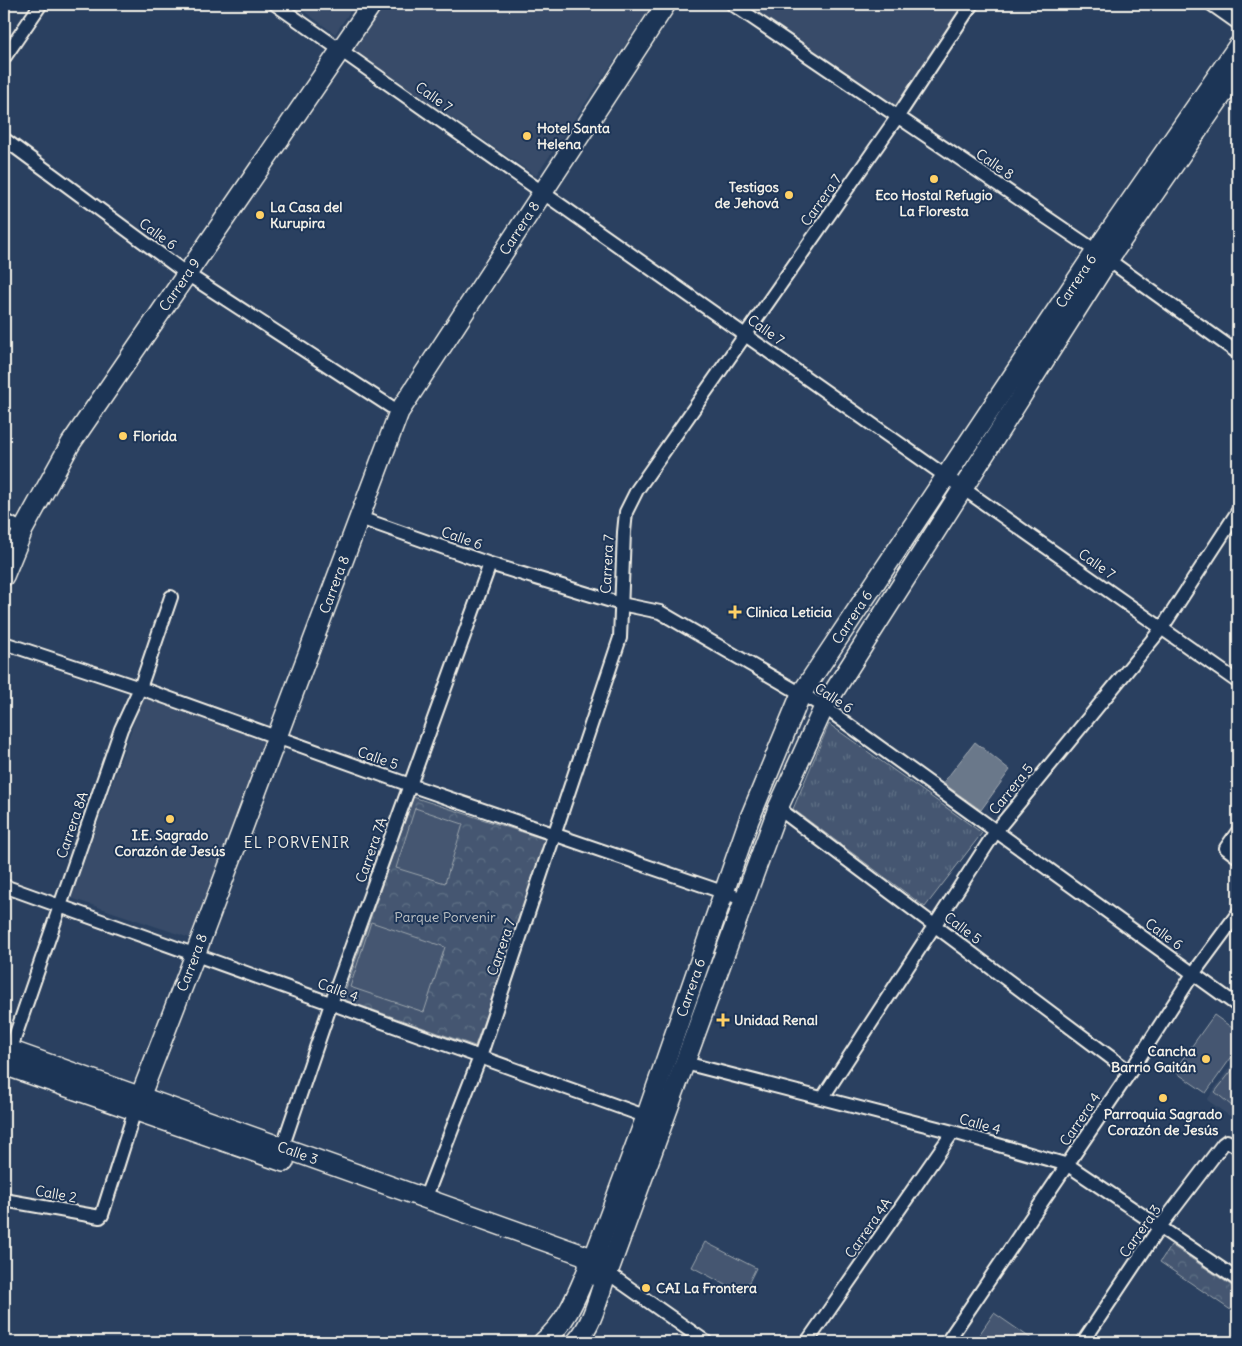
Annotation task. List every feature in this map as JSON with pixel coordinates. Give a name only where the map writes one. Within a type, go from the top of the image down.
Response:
[{"type":"street","points":[[4,58],[41,4]]},
{"type":"street","name":"Calle 7","points":[[275,4],[1238,682]]},
{"type":"street","name":"Carrera 9","points":[[4,576],[23,530],[71,443],[342,51],[372,4]]},
{"type":"street","name":"Carrera 8","points":[[102,1215],[137,1103],[195,955],[399,412],[666,4]]},
{"type":"street","name":"Calle 8","points":[[732,4],[1102,255],[1238,352]]},
{"type":"street","name":"Carrera 7","points":[[425,1199],[480,1057],[620,638],[622,616],[620,604],[626,512],[637,490],[898,116],[972,4]]},
{"type":"street","points":[[1211,4],[1238,23]]},
{"type":"street","name":"Carrera 6","points":[[654,1120],[685,1063],[743,899],[778,808],[824,707],[963,488],[1102,255],[1238,46]]},
{"type":"street","name":"Carrera 6","points":[[582,1338],[598,1267],[654,1120],[749,820],[801,694],[947,476],[1102,255],[1238,72]]},
{"type":"street","name":"Calle 6","points":[[4,139],[187,274],[399,412]]},
{"type":"street","name":"Carrera 5","points":[[823,1098],[933,925],[996,831],[1162,628],[1238,511]]},
{"type":"street","name":"Calle 6","points":[[360,518],[490,564],[620,604],[660,612],[824,707],[1238,1006]]},
{"type":"street","points":[[4,520],[23,530]]},
{"type":"street","name":"Carrera 7A","points":[[282,1148],[331,1004],[490,564]]},
{"type":"street","name":"Carrera 8A","points":[[6,1057],[121,729],[140,688],[172,598]]},
{"type":"street","name":"Calle 5","points":[[4,643],[140,688],[275,738],[743,899]]},
{"type":"street","name":"Calle 5","points":[[778,808],[1130,1072]]},
{"type":"street","points":[[1238,831],[1226,848],[1238,858]]},
{"type":"street","name":"Calle 4","points":[[4,886],[654,1120]]},
{"type":"street","name":"Carrera 4","points":[[947,1342],[1068,1165],[1193,974],[1238,913]]},
{"type":"street","name":"Calle 3","points":[[6,1057],[598,1267]]},
{"type":"street","name":"Calle 4","points":[[685,1063],[953,1132],[1068,1165],[1238,1280]]},
{"type":"street","name":"Calle 3","points":[[137,1103],[282,1148],[425,1199],[598,1267],[706,1342]]},
{"type":"street","name":"Carrera 4A","points":[[807,1342],[953,1132]]},
{"type":"street","name":"Carrera 3","points":[[1083,1342],[1160,1228],[1233,1144]]},
{"type":"street","name":"Calle 2","points":[[4,1200],[97,1217],[102,1215]]},
{"type":"street","name":"Carrera 6","points":[[543,1342],[559,1328],[598,1267]]},
{"type":"shaded area","points":[[294,4],[355,4],[335,34]]},
{"type":"shaded area","points":[[379,4],[653,4],[536,176],[350,48]]},
{"type":"shaded area","points":[[743,4],[964,4],[896,106]]},
{"type":"shaded area","name":"I.E. Sagrado Corazón de Jesús","points":[[143,697],[270,740],[193,939],[71,898]]},
{"type":"shaded area","points":[[975,742],[1010,770],[981,810],[943,783]]},
{"type":"shaded area","points":[[1238,1055],[1238,1122],[1207,1100]]},
{"type":"green space","points":[[829,724],[982,833],[925,907],[793,809]]},
{"type":"green space","name":"Parque Porvenir","points":[[413,797],[547,840],[475,1046],[342,999]]},
{"type":"green space","points":[[415,808],[463,824],[445,883],[396,868]]},
{"type":"green space","points":[[371,922],[445,947],[424,1012],[350,987]]},
{"type":"green space","name":"Cancha Barrio Gaitán","points":[[1214,1015],[1238,1032],[1238,1048],[1206,1093],[1174,1071]]},
{"type":"green space","points":[[1238,1065],[1238,1111],[1215,1092]]},
{"type":"green space","points":[[705,1242],[756,1268],[743,1294],[692,1267]]},
{"type":"green space","points":[[1171,1245],[1238,1290],[1238,1315],[1160,1262]]},
{"type":"green space","points":[[994,1313],[1036,1342],[984,1342],[977,1338]]},
{"type":"place","name":"Hotel Santa Helena","points":[[527,136]]},
{"type":"place","name":"Eco Hostal Refugio La Floresta","points":[[934,179]]},
{"type":"place","name":"Testigos de Jehová","points":[[789,195]]},
{"type":"place","name":"La Casa del Kurupira","points":[[260,215]]},
{"type":"place","name":"Florida","points":[[123,436]]},
{"type":"place","name":"Clinica Leticia","points":[[735,612]]},
{"type":"place","name":"I.E. Sagrado Corazón de Jesús","points":[[170,819]]},
{"type":"place","name":"Unidad Renal","points":[[723,1020]]},
{"type":"place","name":"Cancha Barrio Gaitán","points":[[1206,1059]]},
{"type":"place","name":"Parroquia Sagrado Corazón de Jesús","points":[[1163,1098]]},
{"type":"place","name":"CAI La Frontera","points":[[646,1288]]},
{"type":"district","name":"EL PORVENIR","points":[[297,842]]}]
